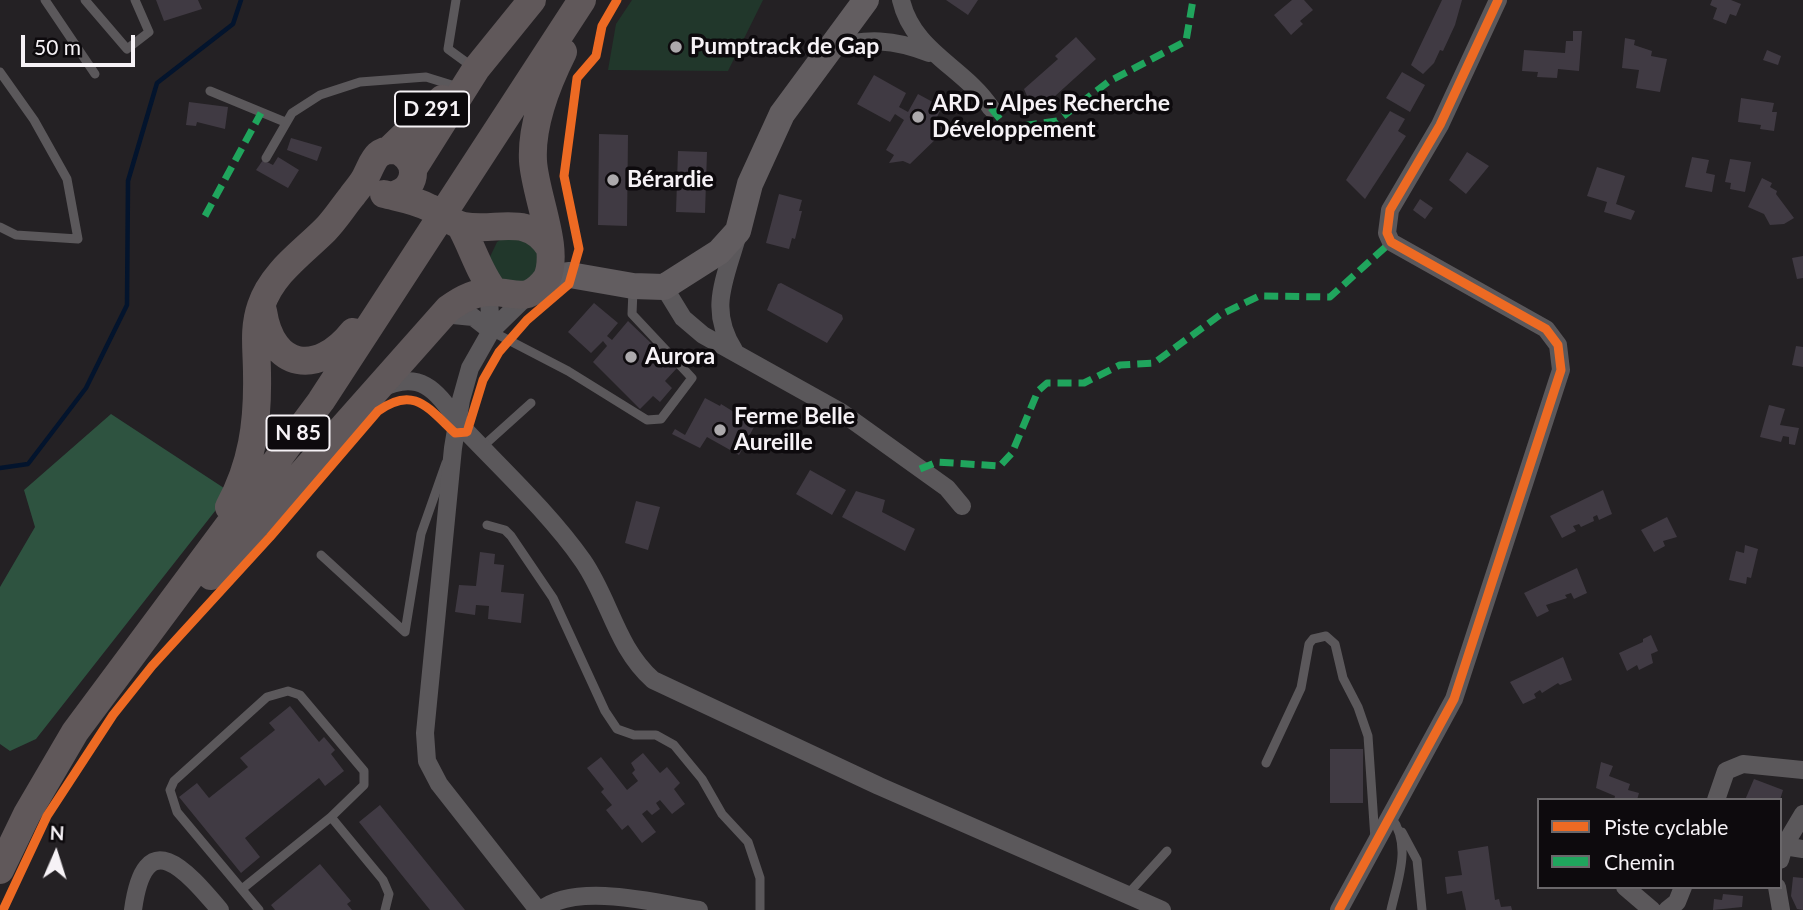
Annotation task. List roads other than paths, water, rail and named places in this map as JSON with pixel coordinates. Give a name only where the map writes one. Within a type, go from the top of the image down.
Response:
[{"type":"main road","name":"D 291","points":[[389,150],[465,78],[532,0]]},
{"type":"main road","name":"N 85","points":[[0,870],[54,766],[97,700],[290,445],[582,0]]},
{"type":"main road","points":[[544,268],[534,141],[555,69],[590,0]]},
{"type":"main road","name":"D 291","points":[[327,228],[403,184],[465,78]]},
{"type":"main road","points":[[403,184],[402,153],[389,150],[372,160],[368,173],[372,185],[403,184],[431,208],[460,225],[500,228],[513,225],[531,228],[544,268]]},
{"type":"main road","name":"D 291","points":[[157,622],[242,483],[251,454],[257,415],[255,340],[261,304],[275,280],[327,228],[368,173]]},
{"type":"main road","points":[[460,225],[488,282],[511,296],[544,268]]},
{"type":"main road","points":[[488,282],[486,240],[500,228]]},
{"type":"main road","points":[[261,304],[268,337],[289,357],[302,360],[330,355],[341,347],[425,242]]},
{"type":"main road","points":[[128,661],[245,541],[443,314],[488,282]]},
{"type":"street","points":[[1339,910],[1375,844],[1396,823],[1462,678],[1562,370],[1558,345],[1546,329],[1391,242],[1387,233],[1390,210],[1440,125],[1498,0]]},
{"type":"street","points":[[683,318],[706,317],[718,304],[750,184],[772,132],[863,4],[882,40]]},
{"type":"street","points":[[882,40],[900,31],[901,5]]},
{"type":"street","points":[[901,5],[914,33],[932,54],[971,83],[991,108]]},
{"type":"street","points":[[831,48],[882,40],[906,43],[932,54]]},
{"type":"street","points":[[699,910],[647,902],[572,896],[559,899],[540,910],[431,772],[426,754],[425,733],[457,421],[470,368],[491,331],[544,268],[634,286],[664,287],[696,268],[738,231]]},
{"type":"street","points":[[696,268],[711,284],[718,304],[720,324],[734,350]]},
{"type":"street","points":[[488,282],[491,331]]},
{"type":"street","points":[[664,287],[683,318],[703,335],[841,412],[947,488],[962,506]]},
{"type":"street","points":[[443,314],[472,317],[491,331]]},
{"type":"street","points":[[377,390],[401,382],[425,384],[448,404],[457,421],[582,560],[623,645],[638,667],[653,680],[879,786],[1162,910]]},
{"type":"street","points":[[1717,798],[1726,771],[1743,764],[1803,770]]},
{"type":"street","points":[[1782,853],[1803,814]]},
{"type":"street","points":[[1782,853],[1803,849]]},
{"type":"street","points":[[133,910],[137,883],[142,871],[151,864],[165,862],[184,869],[220,910]]},
{"type":"street","points":[[1627,889],[1652,910]]},
{"type":"street","points":[[1667,910],[1677,902],[1682,889]]},
{"type":"street","points":[[1777,889],[1781,910]]},
{"type":"lane","points":[[45,0],[95,74]]},
{"type":"lane","points":[[85,0],[127,49],[149,32],[135,0]]},
{"type":"lane","points":[[456,0],[448,49],[465,78]]},
{"type":"lane","points":[[0,72],[34,120],[67,179],[78,239],[16,235],[0,227]]},
{"type":"lane","points":[[266,158],[292,113],[320,95],[360,82],[426,77],[465,78]]},
{"type":"lane","points":[[210,91],[285,122]]},
{"type":"lane","points":[[491,331],[568,371],[647,420],[655,421],[669,410],[692,378],[632,314],[634,286]]},
{"type":"lane","points":[[481,448],[531,402]]},
{"type":"lane","points":[[321,555],[405,632],[421,534],[434,491],[453,448]]},
{"type":"lane","points":[[487,525],[505,530],[511,536],[553,598],[605,711],[617,729],[634,735],[656,735],[674,745],[702,779],[722,814],[748,842],[760,878],[760,910]]},
{"type":"lane","points":[[1266,763],[1301,688],[1309,644],[1313,639],[1326,636],[1335,644],[1343,678],[1358,707],[1368,736],[1375,844]]},
{"type":"lane","points":[[242,889],[331,817],[364,785],[364,771],[300,695],[288,691],[267,697],[174,781],[170,790],[177,812],[259,910]]},
{"type":"lane","points":[[331,817],[383,880],[389,894],[385,910]]},
{"type":"lane","points":[[1391,910],[1402,859],[1396,823]]},
{"type":"lane","points":[[1396,823],[1417,860],[1422,910]]},
{"type":"lane","points":[[1128,894],[1167,850]]},
{"type":"waterway","points":[[0,468],[28,464],[86,388],[127,305],[128,181],[157,83],[233,24],[241,0]]},
{"type":"place","name":"Pumptrack de Gap","points":[[676,47]]},
{"type":"place","name":"ARD - Alpes Recherche Développement","points":[[918,117]]},
{"type":"place","name":"Bérardie","points":[[613,180]]},
{"type":"place","name":"Aurora","points":[[631,357]]},
{"type":"place","name":"Ferme Belle Aureille","points":[[720,430]]}]
